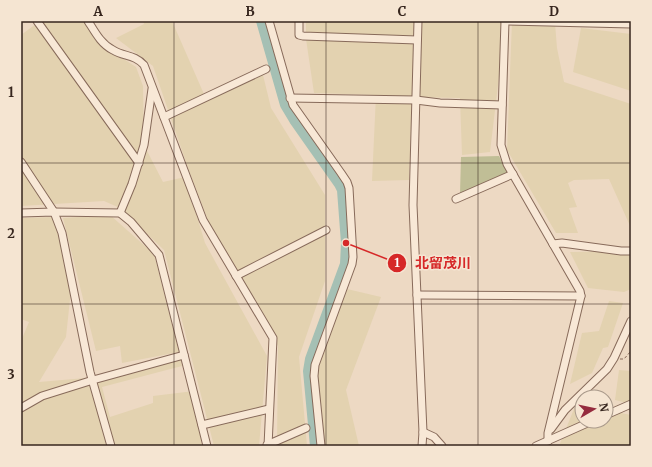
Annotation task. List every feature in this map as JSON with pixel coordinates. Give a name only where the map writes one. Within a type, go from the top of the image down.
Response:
[{"type":"street","points":[[37,21],[139,163]]},
{"type":"street","points":[[88,21],[98,37],[107,46],[120,53],[138,59],[147,70],[203,220],[273,338],[268,445],[306,428]]},
{"type":"street","points":[[269,21],[293,105],[341,173],[349,188],[353,258],[352,264],[315,365],[314,376],[321,446]]},
{"type":"street","points":[[299,21],[298,32],[299,35],[303,36],[417,40]]},
{"type":"street","points":[[418,21],[413,205],[423,432],[422,446]]},
{"type":"street","points":[[545,443],[581,296],[580,291],[505,160],[501,145],[505,21],[611,22],[631,24]]},
{"type":"street","points":[[164,116],[266,69]]},
{"type":"street","points":[[120,213],[139,163],[145,139],[153,87]]},
{"type":"street","points":[[290,98],[416,100],[440,103],[502,105]]},
{"type":"street","points":[[21,162],[54,212],[62,233],[92,380],[111,446]]},
{"type":"street","points":[[456,199],[513,174]]},
{"type":"street","points":[[21,213],[120,213],[131,222],[159,256],[207,446]]},
{"type":"street","points":[[236,276],[326,230]]},
{"type":"street","points":[[553,244],[562,243],[631,251]]},
{"type":"street","points":[[417,295],[581,296]]},
{"type":"street","points":[[548,433],[565,410],[607,368],[614,358],[631,322]]},
{"type":"street","points":[[21,408],[42,396],[92,380],[184,356]]},
{"type":"street","points":[[614,411],[631,404]]},
{"type":"street","points":[[202,425],[269,409]]},
{"type":"street","points":[[536,446],[575,429]]},
{"type":"street","points":[[423,432],[434,437],[442,446]]},
{"type":"path","points":[[614,358],[624,359],[631,351]]},
{"type":"shaded area","points":[[40,21],[85,21],[96,41],[136,67],[143,86],[144,145],[163,182],[185,177],[205,243],[267,356],[259,446],[214,446],[164,250],[120,208],[104,201],[21,206],[21,35]]},
{"type":"shaded area","points":[[143,21],[172,21],[207,101],[263,75],[271,108],[325,195],[325,281],[299,357],[307,446],[277,446],[278,346],[218,246],[189,171],[153,66],[116,38],[144,24]]},
{"type":"shaded area","points":[[306,21],[503,21],[503,43],[490,152],[462,155],[460,98],[412,97],[409,180],[372,181],[376,95],[314,93],[306,39]]},
{"type":"shaded area","points":[[512,21],[555,23],[557,48],[564,82],[631,104],[631,228],[609,179],[574,180],[568,183],[577,207],[569,208],[578,233],[556,233],[507,150]]},
{"type":"shaded area","points":[[581,28],[631,34],[631,91],[573,72]]},
{"type":"shaded area","points":[[499,156],[508,174],[460,194],[461,157]]},
{"type":"shaded area","points":[[110,215],[154,254],[179,352],[122,363],[120,346],[96,351],[63,218]]},
{"type":"shaded area","points":[[54,217],[71,290],[66,337],[39,382],[97,377],[181,358],[182,366],[102,387],[110,417],[153,403],[153,396],[194,391],[202,446],[21,446],[21,341],[29,322],[21,319],[21,218]]},
{"type":"shaded area","points":[[631,251],[631,289],[624,292],[588,288],[570,252]]},
{"type":"shaded area","points":[[347,289],[381,297],[346,390],[359,446],[323,446],[316,366]]},
{"type":"shaded area","points":[[609,301],[623,303],[608,347],[603,348],[592,373],[570,384],[582,333],[599,331]]},
{"type":"shaded area","points":[[619,370],[631,371],[631,404],[615,400]]},
{"type":"shaded area","points":[[574,409],[574,429],[614,429],[614,412],[631,415],[631,446],[559,446]]},
{"type":"waterway","points":[[261,21],[285,105],[342,190],[346,243],[345,264],[310,359],[308,371],[315,446]]},
{"type":"place","name":"北留茂川","points":[[346,243]]}]
